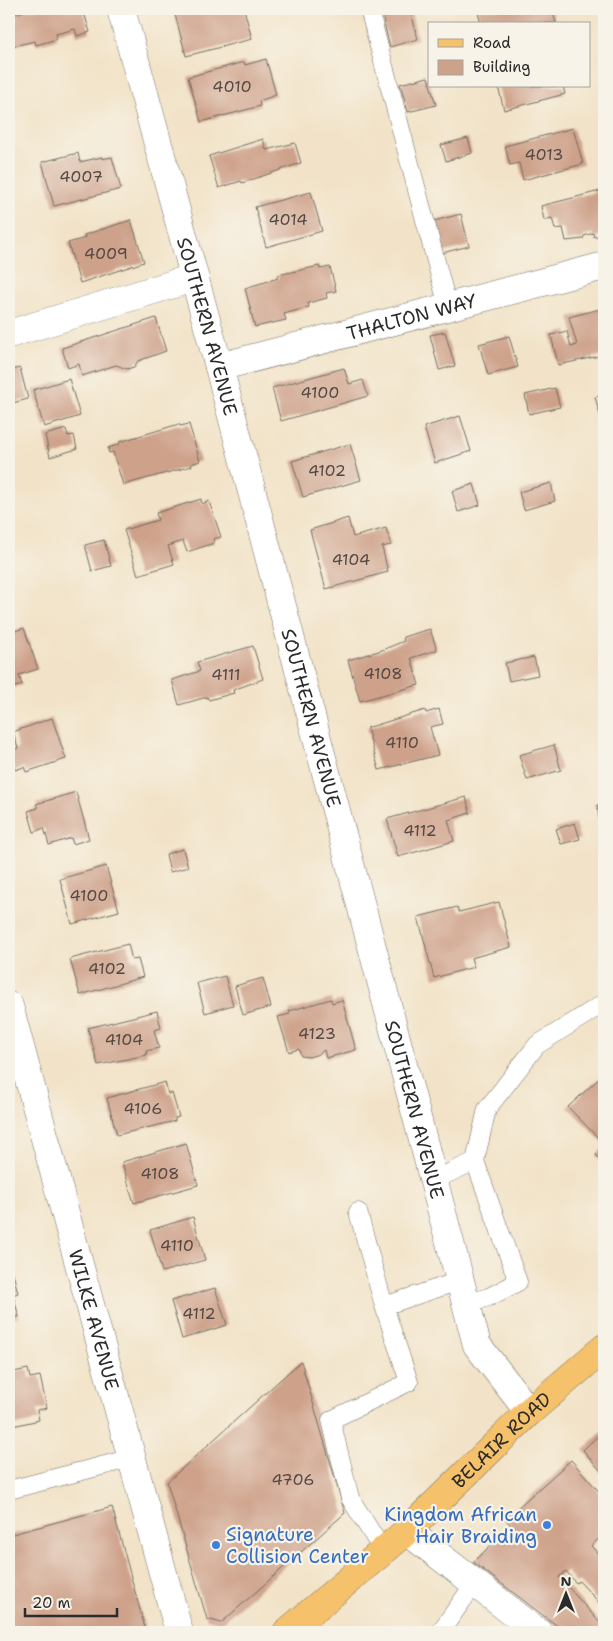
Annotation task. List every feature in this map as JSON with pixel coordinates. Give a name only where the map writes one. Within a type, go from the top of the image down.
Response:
[{"type":"main road","name":"BELAIR ROAD","points":[[286,1632],[407,1531],[529,1412],[604,1348]]},
{"type":"street","name":"SOUTHERN AVENUE","points":[[121,9],[193,278],[219,366],[432,1181],[477,1345],[529,1412]]},
{"type":"street","name":"THALTON WAY","points":[[219,366],[604,266]]},
{"type":"street","points":[[9,334],[193,278]]},
{"type":"street","name":"WILKE AVENUE","points":[[9,1006],[180,1632]]},
{"type":"street","points":[[407,1531],[538,1632]]},
{"type":"lane","points":[[369,9],[448,307]]},
{"type":"lane","points":[[384,1306],[462,1292],[489,1297],[518,1282],[475,1161],[487,1109],[537,1044],[604,1003]]},
{"type":"lane","points":[[432,1181],[475,1161]]},
{"type":"lane","points":[[358,1212],[384,1306],[409,1382],[331,1420],[350,1498],[383,1551]]},
{"type":"lane","points":[[9,1490],[132,1458]]},
{"type":"lane","points":[[440,1632],[475,1583]]},
{"type":"building","points":[[32,9],[83,9],[90,32],[77,36],[75,29],[56,34],[57,39],[36,45],[35,41],[9,47],[9,16]]},
{"type":"building","points":[[183,9],[244,9],[252,39],[186,56],[174,11]]},
{"type":"building","points":[[410,9],[418,39],[390,47],[382,15]]},
{"type":"building","points":[[477,9],[552,9],[556,22],[480,22]]},
{"type":"building","points":[[266,59],[276,95],[259,101],[260,106],[201,122],[188,77],[244,62],[245,65]]},
{"type":"building","points":[[428,77],[428,88],[431,88],[436,105],[408,112],[400,84]]},
{"type":"building","points":[[498,88],[564,88],[565,94],[504,110]]},
{"type":"building","points":[[573,128],[583,164],[523,180],[519,163],[510,165],[505,146]]},
{"type":"building","points":[[468,138],[472,153],[446,161],[441,145]]},
{"type":"building","points":[[263,139],[266,150],[295,143],[301,163],[242,183],[241,181],[219,188],[209,156]]},
{"type":"building","points":[[78,153],[80,162],[102,157],[102,159],[112,157],[121,189],[54,206],[42,162]]},
{"type":"building","points":[[604,190],[604,235],[594,237],[593,233],[584,236],[583,239],[566,241],[563,228],[555,229],[552,218],[544,220],[541,206]]},
{"type":"building","points":[[311,192],[322,231],[266,247],[255,207]]},
{"type":"building","points":[[461,214],[469,246],[442,253],[434,221]]},
{"type":"building","points":[[131,220],[144,262],[80,283],[68,243],[85,238],[84,235]]},
{"type":"building","points":[[319,266],[320,269],[330,267],[336,291],[326,293],[327,298],[308,303],[309,307],[284,314],[286,320],[255,327],[245,288],[278,278],[278,275]]},
{"type":"building","points":[[604,308],[604,355],[558,365],[551,335],[567,331],[571,347],[577,345],[569,317]]},
{"type":"building","points":[[156,318],[166,351],[138,361],[134,367],[127,369],[116,365],[82,376],[79,364],[68,368],[62,348]]},
{"type":"building","points":[[445,332],[455,366],[439,370],[430,335]]},
{"type":"building","points":[[509,336],[518,367],[488,375],[479,344]]},
{"type":"building","points":[[20,368],[28,399],[9,404],[9,371]]},
{"type":"building","points":[[344,368],[349,384],[363,380],[368,396],[281,421],[272,388]]},
{"type":"building","points":[[69,379],[80,416],[44,427],[33,390]]},
{"type":"building","points":[[555,388],[560,407],[529,414],[525,395]]},
{"type":"building","points":[[604,395],[604,421],[602,422],[595,397]]},
{"type":"building","points":[[460,416],[471,451],[435,463],[424,427]]},
{"type":"building","points":[[179,424],[180,426],[189,424],[200,461],[191,464],[192,466],[123,485],[113,452],[109,453],[108,448],[120,444],[119,442]]},
{"type":"building","points":[[66,429],[68,436],[74,435],[77,449],[50,457],[45,435]]},
{"type":"building","points":[[350,444],[361,480],[303,497],[292,461]]},
{"type":"building","points":[[551,483],[555,501],[524,510],[519,492]]},
{"type":"building","points":[[474,484],[480,505],[458,512],[452,491]]},
{"type":"building","points":[[201,499],[202,504],[209,501],[221,537],[213,539],[214,543],[187,552],[183,541],[168,546],[174,564],[138,575],[124,530],[158,520],[156,513]]},
{"type":"building","points":[[348,518],[353,537],[386,528],[391,545],[382,547],[388,572],[326,589],[310,530]]},
{"type":"building","points":[[104,540],[111,566],[92,571],[85,545]]},
{"type":"building","points":[[24,628],[38,669],[19,675],[22,685],[9,689],[9,633]]},
{"type":"building","points":[[430,629],[437,650],[411,658],[419,685],[360,701],[348,660],[382,650],[404,641],[403,637]]},
{"type":"building","points":[[253,646],[263,679],[233,690],[234,693],[209,700],[207,697],[179,705],[172,680],[200,671],[197,662]]},
{"type":"building","points":[[534,657],[538,675],[509,681],[505,663]]},
{"type":"building","points":[[439,709],[443,724],[430,727],[438,755],[379,770],[367,728],[425,710],[426,713]]},
{"type":"building","points":[[52,718],[66,759],[26,772],[24,767],[15,770],[9,752],[18,748],[13,732]]},
{"type":"building","points":[[554,745],[561,770],[527,780],[519,755]]},
{"type":"building","points":[[76,792],[89,839],[73,844],[71,838],[49,845],[44,828],[34,832],[28,811],[38,808],[36,804]]},
{"type":"building","points":[[466,797],[470,813],[448,820],[454,841],[398,857],[387,819]]},
{"type":"building","points":[[604,804],[604,841],[603,841],[597,805]]},
{"type":"building","points":[[575,823],[580,839],[561,844],[556,829]]},
{"type":"building","points":[[183,849],[188,867],[170,872],[166,854]]},
{"type":"building","points":[[106,866],[119,911],[72,924],[60,879]]},
{"type":"building","points":[[499,902],[511,947],[471,958],[474,967],[434,978],[418,917],[457,907],[459,912]]},
{"type":"building","points":[[128,944],[132,960],[138,959],[143,977],[80,995],[70,959]]},
{"type":"building","points":[[225,976],[233,1005],[205,1013],[197,983]]},
{"type":"building","points":[[263,978],[271,1007],[243,1015],[235,986]]},
{"type":"building","points":[[331,999],[332,1003],[342,1000],[356,1050],[326,1058],[324,1050],[319,1054],[309,1057],[301,1056],[299,1049],[289,1052],[278,1017],[290,1014],[289,1011]]},
{"type":"building","points":[[157,1011],[161,1028],[154,1030],[159,1048],[146,1051],[147,1055],[98,1065],[88,1028]]},
{"type":"building","points":[[604,1074],[604,1144],[568,1107]]},
{"type":"building","points":[[165,1082],[168,1094],[172,1093],[179,1117],[175,1118],[175,1121],[117,1135],[107,1098]]},
{"type":"building","points":[[186,1143],[198,1185],[134,1203],[122,1162]]},
{"type":"building","points":[[604,1147],[604,1164],[596,1155]]},
{"type":"building","points":[[193,1217],[205,1260],[162,1272],[150,1230]]},
{"type":"building","points":[[13,1273],[18,1293],[13,1295],[19,1317],[9,1319],[9,1274]]},
{"type":"building","points":[[215,1288],[227,1325],[182,1339],[171,1301]]},
{"type":"building","points":[[301,1361],[345,1513],[221,1623],[207,1619],[167,1482]]},
{"type":"building","points":[[28,1369],[30,1378],[40,1376],[47,1408],[37,1410],[39,1420],[13,1426],[12,1423],[9,1423],[9,1373]]},
{"type":"building","points":[[604,1430],[604,1475],[583,1450]]},
{"type":"building","points":[[571,1460],[604,1497],[604,1534],[591,1546],[604,1560],[604,1608],[579,1581],[576,1583],[566,1571],[559,1577],[604,1627],[604,1632],[565,1632],[473,1562],[512,1526],[505,1519]]},
{"type":"building","points":[[112,1507],[146,1632],[9,1632],[9,1535]]},
{"type":"place","name":"Kingdom African Hair Braiding","points":[[547,1525]]},
{"type":"place","name":"Signature Collision Center","points":[[216,1545]]}]
